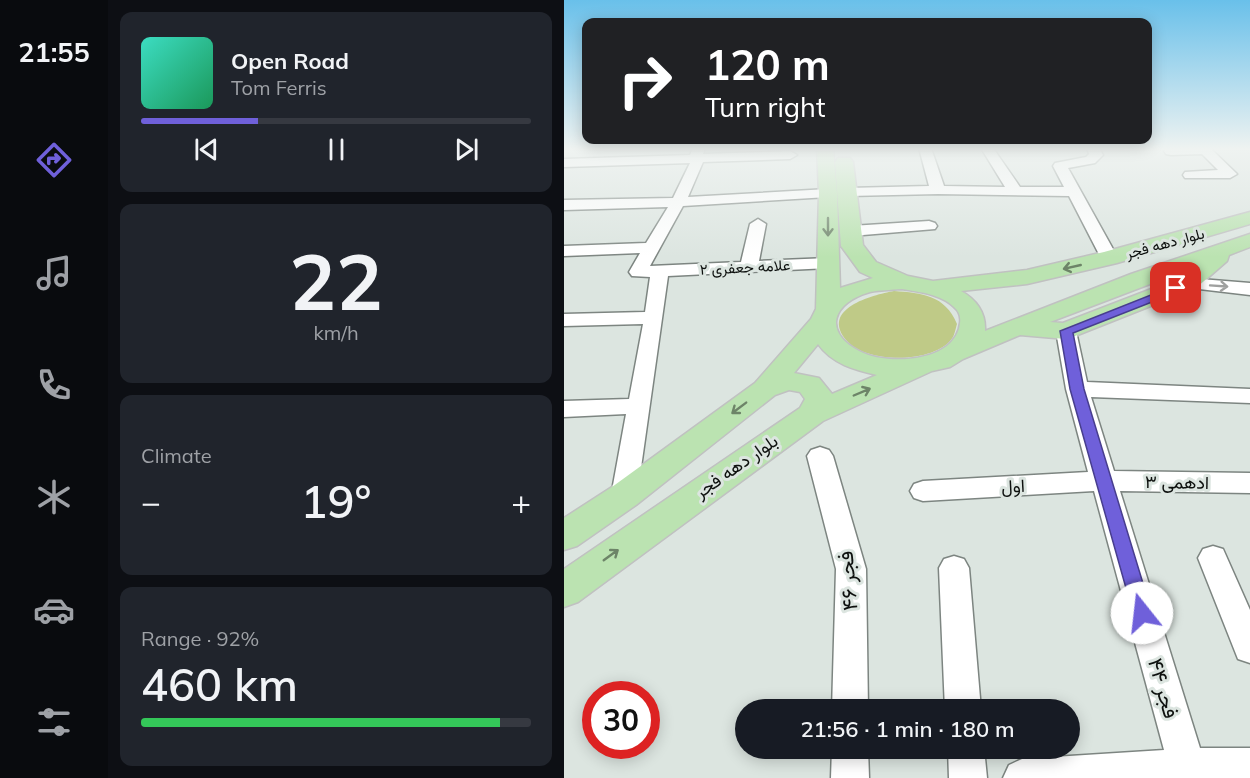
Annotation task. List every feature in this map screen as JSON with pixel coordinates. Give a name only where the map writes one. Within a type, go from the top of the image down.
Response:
[{"type":"main road","points":[[836,184],[851,231],[852,246],[868,267],[902,282]]},
{"type":"main road","points":[[564,536],[624,496],[765,389],[825,315],[837,300],[858,289],[884,282],[937,287],[963,301],[971,311],[975,322],[974,333],[968,344],[941,361],[922,366],[878,367],[858,362],[841,354],[830,344],[824,333],[825,315],[839,184]]},
{"type":"main road","name":"بلوار دهه فجر","points":[[937,287],[1027,278],[1109,258],[1250,218]]},
{"type":"main road","points":[[1015,327],[1066,331],[1188,284],[1240,244]]},
{"type":"main road","name":"بلوار دهه فجر","points":[[957,353],[1015,327],[1141,278],[1240,244]]},
{"type":"main road","points":[[1027,278],[1016,286],[1023,296],[1041,300],[1089,286],[1141,278]]},
{"type":"main road","name":"بلوار دهه فجر","points":[[564,590],[667,514],[812,414],[922,366]]},
{"type":"main road","points":[[765,389],[787,381],[809,384],[820,398],[812,414]]},
{"type":"street","points":[[624,496],[660,272],[638,272],[678,202],[685,184]]},
{"type":"street","points":[[936,184],[938,190]]},
{"type":"street","points":[[1011,184],[1015,191]]},
{"type":"street","points":[[1071,184],[1109,258]]},
{"type":"street","points":[[564,205],[678,202],[838,192],[938,190],[1075,192]]},
{"type":"street","points":[[750,267],[758,224]]},
{"type":"street","points":[[851,231],[929,226]]},
{"type":"street","points":[[564,251],[651,248]]},
{"type":"street","name":"علامه جعفری ۲","points":[[660,272],[829,263]]},
{"type":"street","points":[[1188,284],[1250,289]]},
{"type":"street","points":[[564,320],[654,318]]},
{"type":"street","name":"فجر ۴۴","points":[[1066,331],[1077,389],[1187,767]]},
{"type":"street","points":[[1077,389],[1250,396]]},
{"type":"street","points":[[564,409],[638,406]]},
{"type":"street","name":"فجر ۴۶","points":[[820,456],[851,569],[850,699]]},
{"type":"street","name":"ادهمی ۳","points":[[1104,481],[1250,483]]},
{"type":"street","name":"اول","points":[[923,491],[1104,481]]},
{"type":"street","points":[[1213,558],[1250,648]]},
{"type":"street","points":[[954,568],[962,699]]},
{"type":"street","points":[[850,759],[850,778]]},
{"type":"street","points":[[967,759],[968,778]]},
{"type":"street","points":[[1022,778],[1086,776],[1187,767],[1250,767]]},
{"type":"green space","points":[[894,291],[932,297],[939,301],[952,314],[957,324],[953,337],[944,346],[932,352],[901,358],[870,354],[857,349],[847,341],[840,330],[839,320],[844,312],[862,300]]},
{"type":"route","points":[[1142,613],[1077,389],[1066,331],[1176,288]]}]
